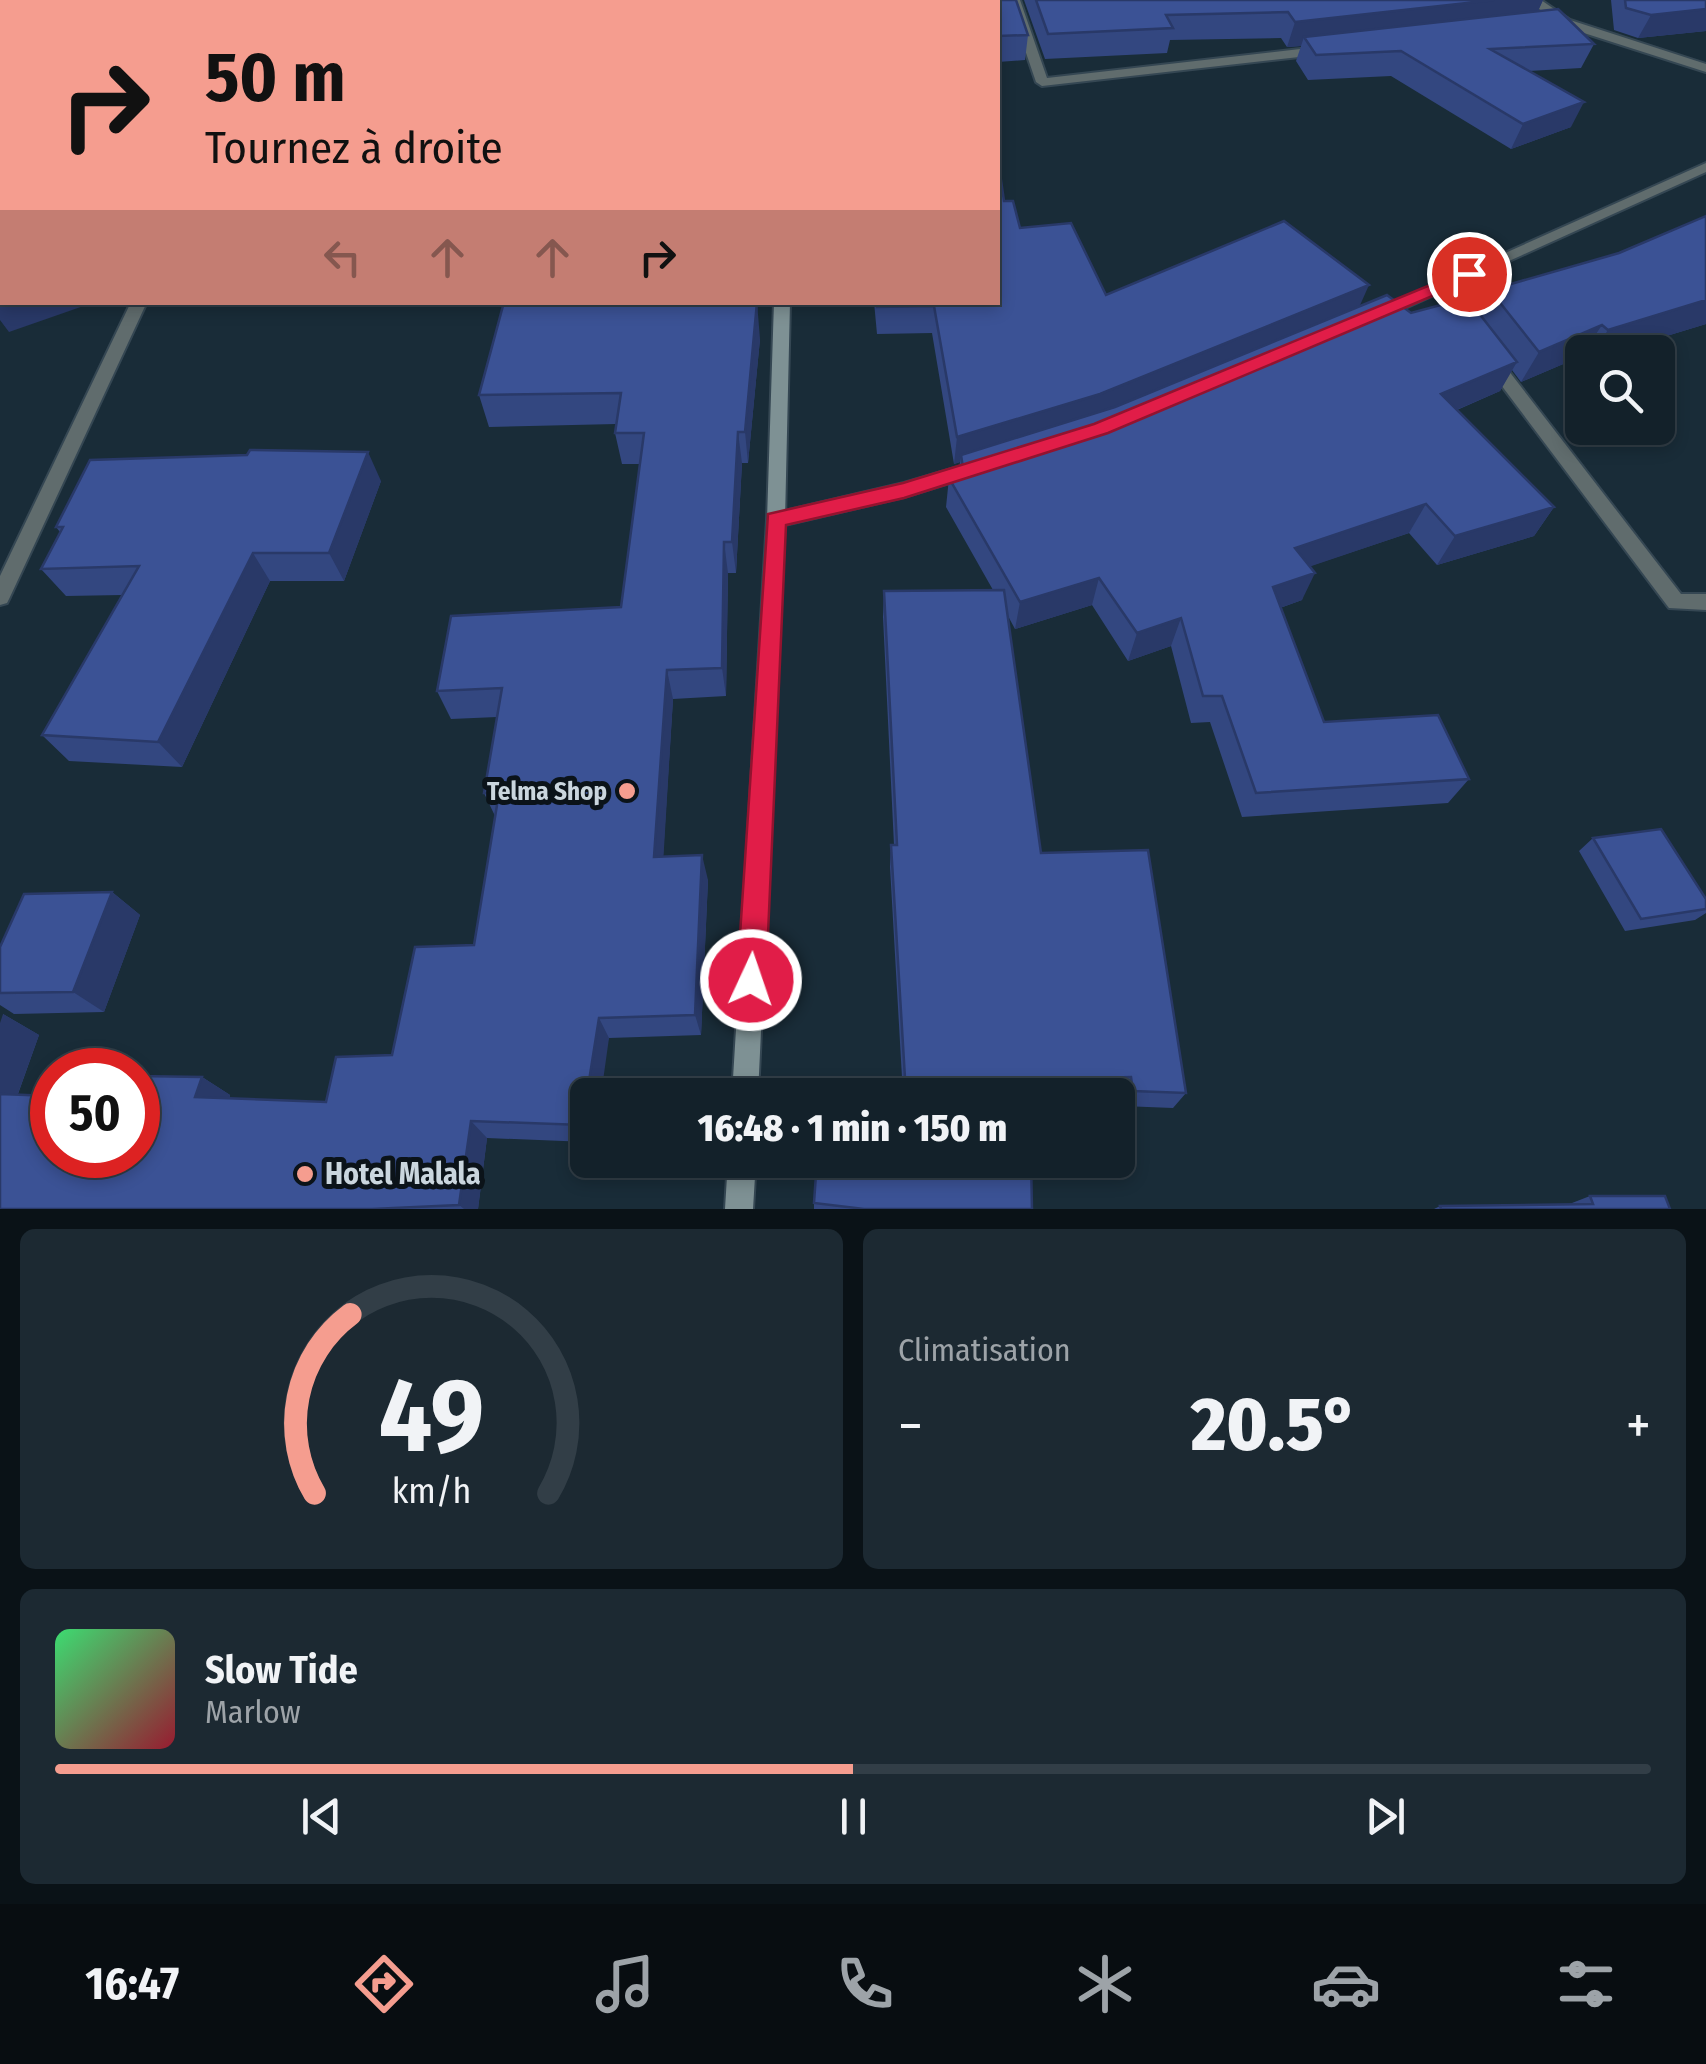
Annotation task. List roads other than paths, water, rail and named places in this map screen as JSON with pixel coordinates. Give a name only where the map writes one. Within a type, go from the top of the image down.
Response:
[{"type":"main road","points":[[746,1078],[776,520],[782,305]]},
{"type":"main road","points":[[739,1209],[741,1178]]},
{"type":"street","points":[[1014,0],[1042,82],[1334,49]]},
{"type":"street","points":[[1533,0],[1566,23],[1706,68]]},
{"type":"street","points":[[1547,25],[1566,23]]},
{"type":"street","points":[[1366,318],[1442,297],[1704,170]]},
{"type":"street","points":[[0,598],[138,305]]},
{"type":"street","points":[[1484,352],[1676,602],[1706,602]]},
{"type":"street","points":[[776,520],[904,490],[994,462]]},
{"type":"place","name":"Telma Shop","points":[[627,791]]},
{"type":"place","name":"Hotel Malala","points":[[305,1174]]}]
